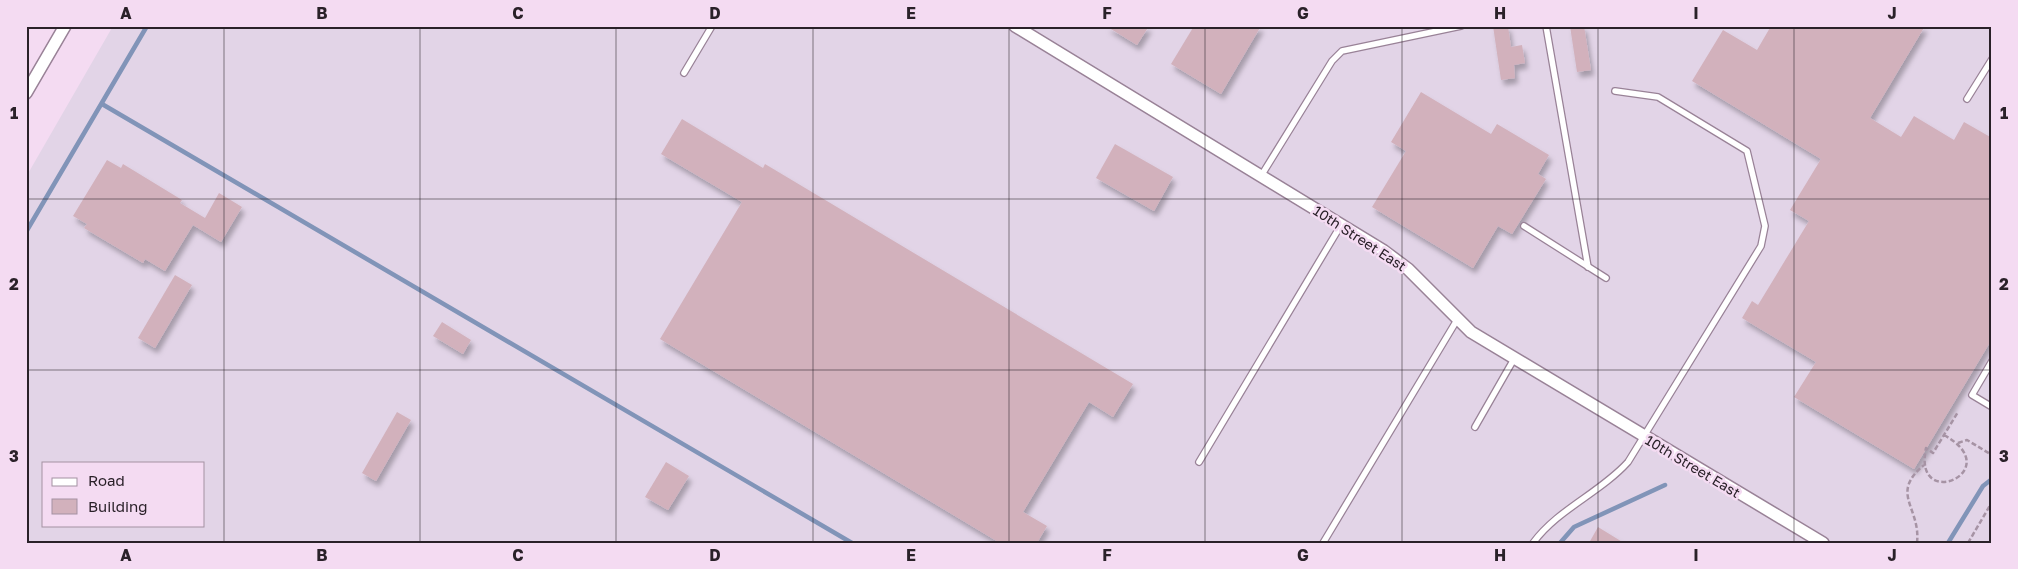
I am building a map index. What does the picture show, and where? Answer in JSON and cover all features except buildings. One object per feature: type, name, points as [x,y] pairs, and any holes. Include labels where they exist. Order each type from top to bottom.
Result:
[{"type":"street","points":[[26,93],[65,26]]},
{"type":"street","name":"10th Street East","points":[[1014,26],[1341,225],[1408,268],[1457,320],[1471,332],[1823,543]]},
{"type":"lane","points":[[684,73],[712,26]]},
{"type":"lane","points":[[1261,176],[1332,60],[1342,51],[1461,26]]},
{"type":"lane","points":[[1546,26],[1588,267]]},
{"type":"lane","points":[[1967,99],[1992,59]]},
{"type":"lane","points":[[1533,543],[1549,525],[1616,475],[1628,462],[1761,246],[1765,226],[1747,151],[1658,97],[1615,91]]},
{"type":"lane","points":[[1199,462],[1341,225]]},
{"type":"lane","points":[[1524,226],[1606,278]]},
{"type":"lane","points":[[1323,543],[1457,320]]},
{"type":"lane","points":[[1475,426],[1514,359]]},
{"type":"lane","points":[[1992,361],[1972,395],[1992,408]]},
{"type":"path","points":[[1944,435],[1958,442],[1966,456],[1967,463],[1965,469],[1955,481],[1948,483],[1936,480],[1927,473],[1924,465],[1926,448],[1933,453],[1958,412]]},
{"type":"path","points":[[1958,442],[1967,440],[1992,455]]},
{"type":"path","points":[[1917,543],[1916,523],[1907,490],[1910,478],[1924,465]]},
{"type":"path","points":[[1968,543],[1992,502]]},
{"type":"shaded area","points":[[113,26],[1992,26],[1992,543],[26,543],[26,177]]},
{"type":"waterway","points":[[26,232],[147,26]]},
{"type":"waterway","points":[[102,104],[852,543]]},
{"type":"waterway","points":[[1948,543],[1983,486],[1992,479]]},
{"type":"waterway","points":[[1560,543],[1574,527],[1665,485]]}]
